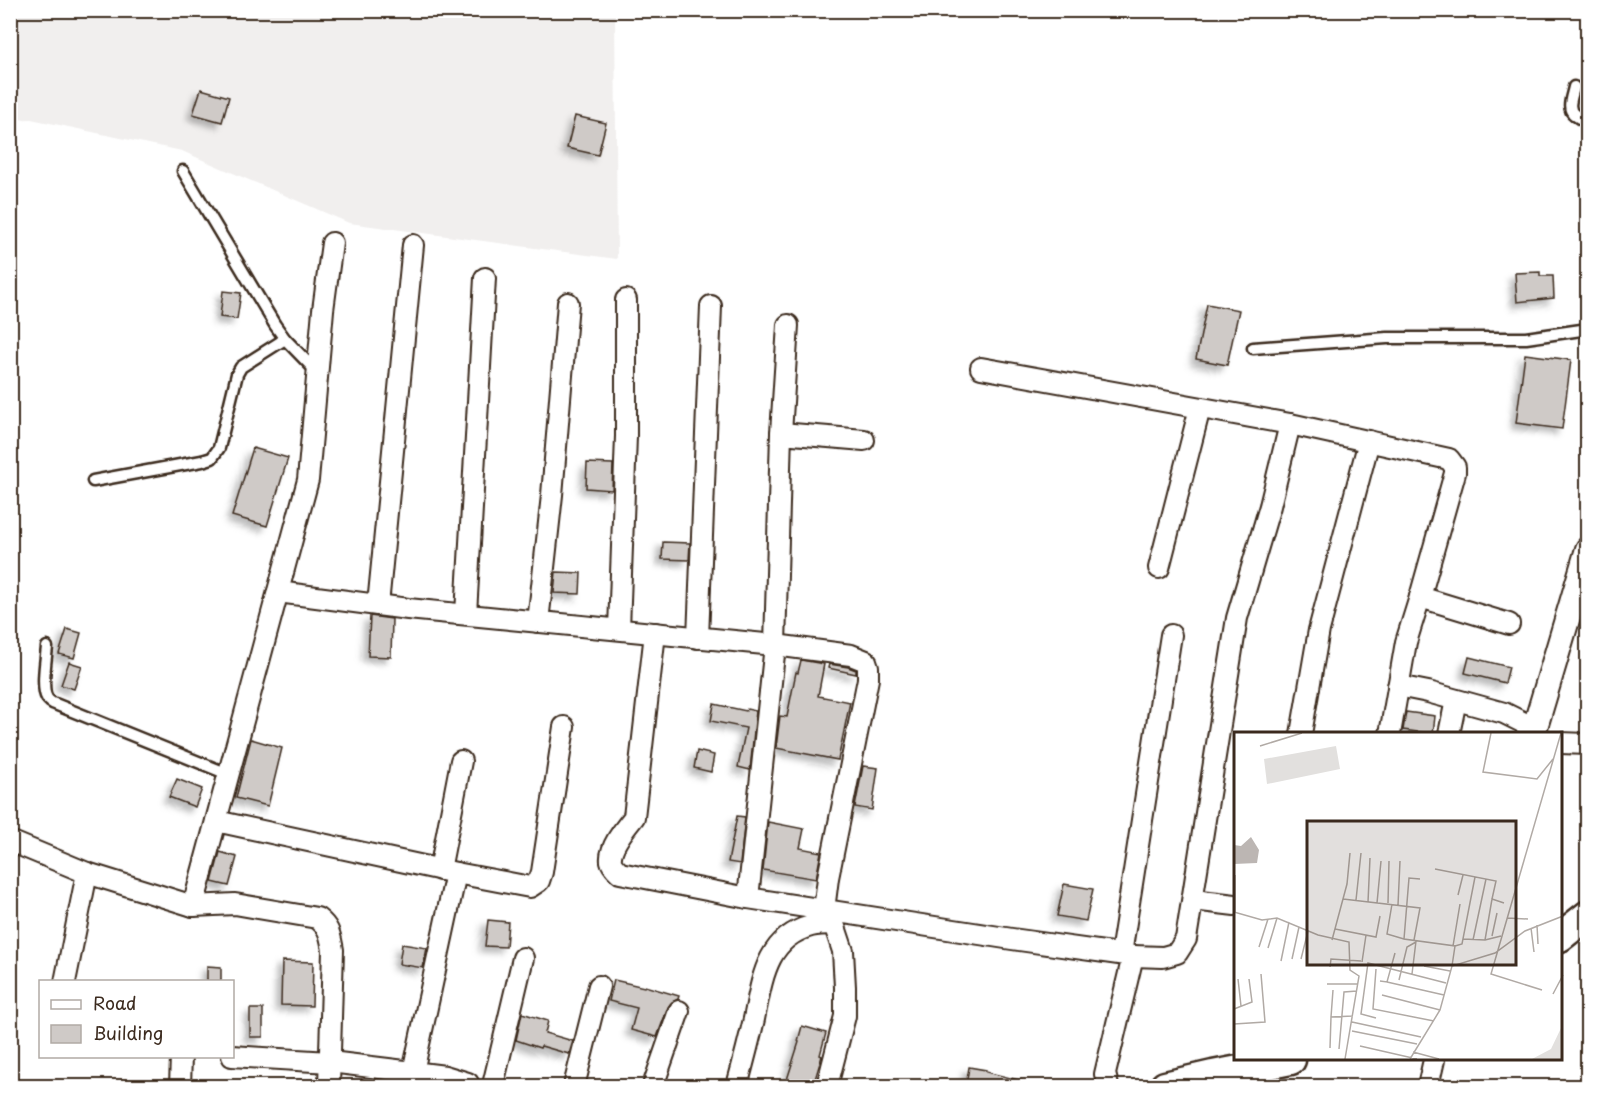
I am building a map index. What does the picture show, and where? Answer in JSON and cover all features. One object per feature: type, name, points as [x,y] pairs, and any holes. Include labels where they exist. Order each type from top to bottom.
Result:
[{"type":"main road","points":[[1562,935],[1587,915]]},
{"type":"main road","points":[[1165,1086],[1216,1081],[1284,1061]]},
{"type":"street","points":[[193,906],[308,480],[323,310],[332,243]]},
{"type":"street","points":[[378,605],[413,245]]},
{"type":"street","points":[[466,614],[485,278]]},
{"type":"street","points":[[618,629],[626,436],[626,300]]},
{"type":"street","points":[[538,622],[552,495],[568,303]]},
{"type":"street","points":[[698,638],[711,306]]},
{"type":"street","points":[[748,898],[775,645],[781,433],[788,325]]},
{"type":"street","points":[[981,368],[1290,424],[1443,457],[1453,462],[1455,472],[1406,642],[1390,732]]},
{"type":"street","points":[[1159,568],[1200,408]]},
{"type":"street","points":[[655,633],[634,817],[622,831],[613,849],[611,860],[620,873],[831,915],[1127,955],[1163,957],[1177,953],[1186,939],[1193,900],[1237,618],[1270,506],[1290,424]]},
{"type":"street","points":[[781,433],[864,440]]},
{"type":"street","points":[[1301,732],[1319,630],[1369,441]]},
{"type":"street","points":[[1398,686],[1504,713],[1533,731],[1587,549]]},
{"type":"street","points":[[278,592],[378,605],[775,645],[851,655],[866,661],[868,679],[828,878],[831,915],[843,951],[845,1016],[827,1086]]},
{"type":"street","points":[[1420,597],[1509,624]]},
{"type":"street","points":[[1108,1086],[1105,1074],[1127,955],[1171,636]]},
{"type":"street","points":[[1449,732],[1456,700]]},
{"type":"street","points":[[216,821],[448,872],[530,887],[539,881],[542,872],[564,727]]},
{"type":"street","points":[[1562,743],[1587,744]]},
{"type":"street","points":[[413,1072],[448,872],[460,761]]},
{"type":"street","points":[[11,846],[87,873],[193,906],[235,904],[317,918],[326,925],[333,950],[329,1086]]},
{"type":"street","points":[[65,980],[87,873]]},
{"type":"street","points":[[1193,900],[1234,905]]},
{"type":"street","points":[[737,1086],[769,959],[780,943],[793,933],[812,926],[831,915]]},
{"type":"street","points":[[234,1056],[330,1062],[445,1076],[468,1085],[496,1086],[523,957]]},
{"type":"street","points":[[574,1086],[599,986]]},
{"type":"street","points":[[653,1086],[679,1011]]},
{"type":"street","points":[[180,1086],[181,1058]]},
{"type":"street","points":[[1428,1086],[1434,1061]]},
{"type":"lane","points":[[1574,87],[1570,110],[1587,125]]},
{"type":"lane","points":[[183,171],[275,325],[285,339],[318,372]]},
{"type":"lane","points":[[1253,348],[1387,338],[1526,338],[1587,329]]},
{"type":"lane","points":[[93,481],[212,458],[219,448],[237,374],[241,367],[285,339]]},
{"type":"lane","points":[[47,647],[44,689],[46,698],[50,701],[228,774]]},
{"type":"shaded area","points":[[11,11],[615,11],[617,259],[349,223],[182,151],[31,119],[11,120]]},
{"type":"building","points":[[201,89],[229,97],[222,122],[193,114]]},
{"type":"building","points":[[575,116],[606,123],[598,155],[567,148]]},
{"type":"building","points":[[1540,272],[1540,276],[1553,276],[1554,298],[1517,302],[1515,273]]},
{"type":"building","points":[[223,291],[241,293],[237,319],[220,317]]},
{"type":"building","points":[[1207,304],[1239,310],[1227,365],[1196,359]]},
{"type":"building","points":[[1525,354],[1571,360],[1562,429],[1516,423]]},
{"type":"building","points":[[253,448],[288,458],[267,526],[232,516]]},
{"type":"building","points":[[587,463],[613,464],[612,490],[586,488]]},
{"type":"building","points":[[663,542],[690,543],[689,560],[662,559]]},
{"type":"building","points":[[556,572],[581,573],[580,594],[554,593]]},
{"type":"building","points":[[370,616],[392,619],[391,657],[368,656]]},
{"type":"building","points":[[67,629],[81,633],[74,658],[59,654]]},
{"type":"building","points":[[1469,657],[1509,667],[1505,683],[1465,673]]},
{"type":"building","points":[[801,660],[824,664],[818,696],[850,702],[838,760],[776,748],[780,716],[787,717],[796,672],[798,673]]},
{"type":"building","points":[[69,662],[82,666],[74,689],[61,685]]},
{"type":"building","points":[[829,664],[848,667],[856,670],[856,674],[828,668]]},
{"type":"building","points":[[714,704],[756,711],[750,770],[738,767],[746,728],[711,721]]},
{"type":"building","points":[[1406,712],[1435,716],[1433,732],[1403,730]]},
{"type":"building","points":[[251,739],[282,748],[268,806],[236,798]]},
{"type":"building","points":[[697,751],[714,755],[711,772],[694,768]]},
{"type":"building","points":[[863,766],[878,768],[872,810],[855,807]]},
{"type":"building","points":[[177,779],[202,789],[195,807],[169,797]]},
{"type":"building","points":[[737,816],[745,817],[740,864],[728,862]]},
{"type":"building","points":[[768,822],[804,829],[800,848],[821,852],[816,879],[763,870]]},
{"type":"building","points":[[220,852],[237,857],[229,886],[212,882]]},
{"type":"building","points":[[1064,884],[1093,889],[1086,921],[1057,916]]},
{"type":"building","points":[[488,920],[508,922],[506,947],[485,946]]},
{"type":"building","points":[[402,944],[427,948],[423,968],[399,964]]},
{"type":"building","points":[[282,961],[313,962],[312,1006],[281,1005]]},
{"type":"building","points":[[207,966],[221,967],[221,980],[207,980]]},
{"type":"building","points":[[614,980],[679,996],[668,1007],[657,1037],[631,1030],[637,1008],[609,1001]]},
{"type":"building","points":[[250,1009],[263,1009],[263,1037],[250,1037]]},
{"type":"building","points":[[522,1013],[548,1021],[545,1033],[573,1041],[569,1054],[516,1040]]},
{"type":"building","points":[[802,1026],[826,1033],[820,1055],[822,1056],[813,1086],[785,1086],[799,1042]]},
{"type":"building","points":[[969,1067],[1023,1081],[1022,1086],[966,1086]]}]
